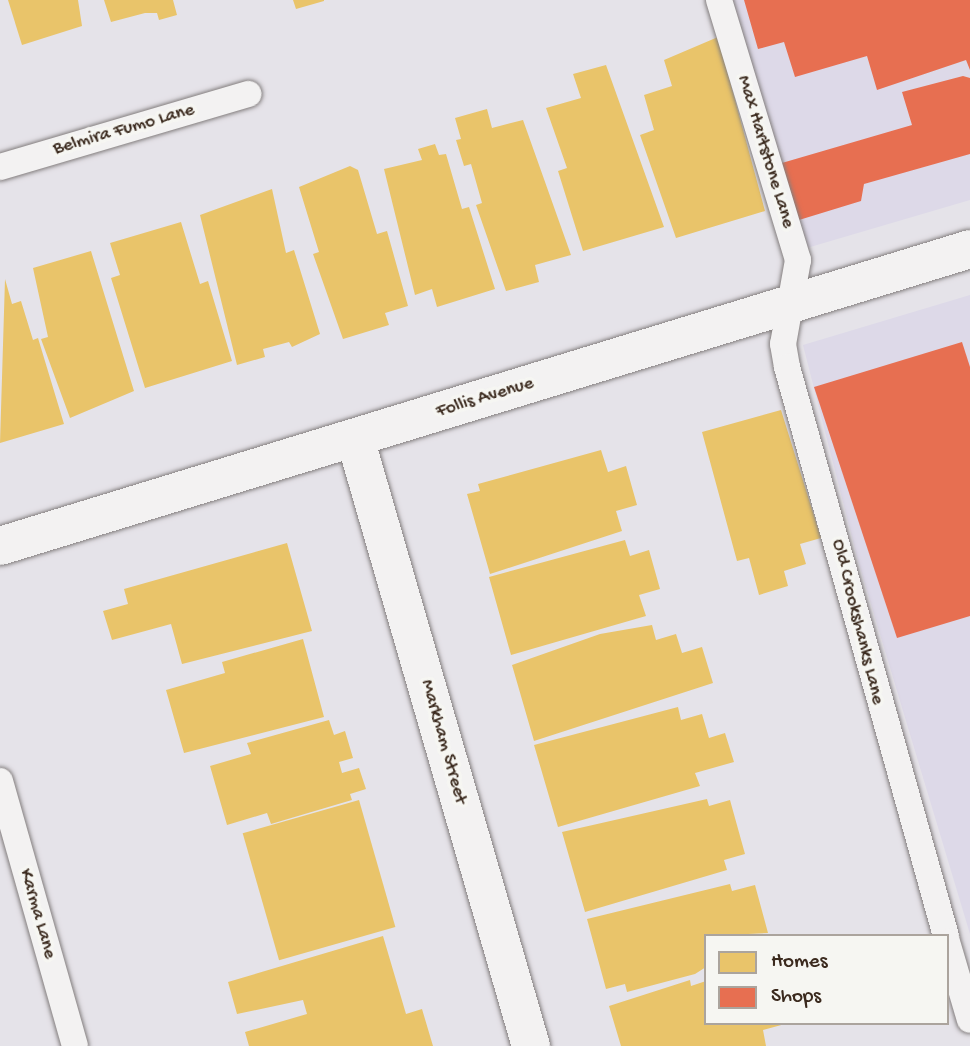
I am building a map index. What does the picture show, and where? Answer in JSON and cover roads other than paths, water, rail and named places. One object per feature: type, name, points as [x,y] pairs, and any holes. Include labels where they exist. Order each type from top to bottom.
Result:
[{"type":"street","name":"Follis Avenue","points":[[0,545],[970,249]]},
{"type":"street","name":"Markham Street","points":[[355,438],[531,1046]]},
{"type":"lane","name":"Max Hartstone Lane","points":[[719,0],[798,260],[790,306]]},
{"type":"lane","name":"Belmira Fumo Lane","points":[[0,167],[248,94]]},
{"type":"lane","name":"Old Crookshanks Lane","points":[[790,306],[783,344],[787,367],[945,934]]},
{"type":"lane","name":"Karma Lane","points":[[0,781],[75,1046]]},
{"type":"lane","points":[[949,949],[970,1020]]}]
